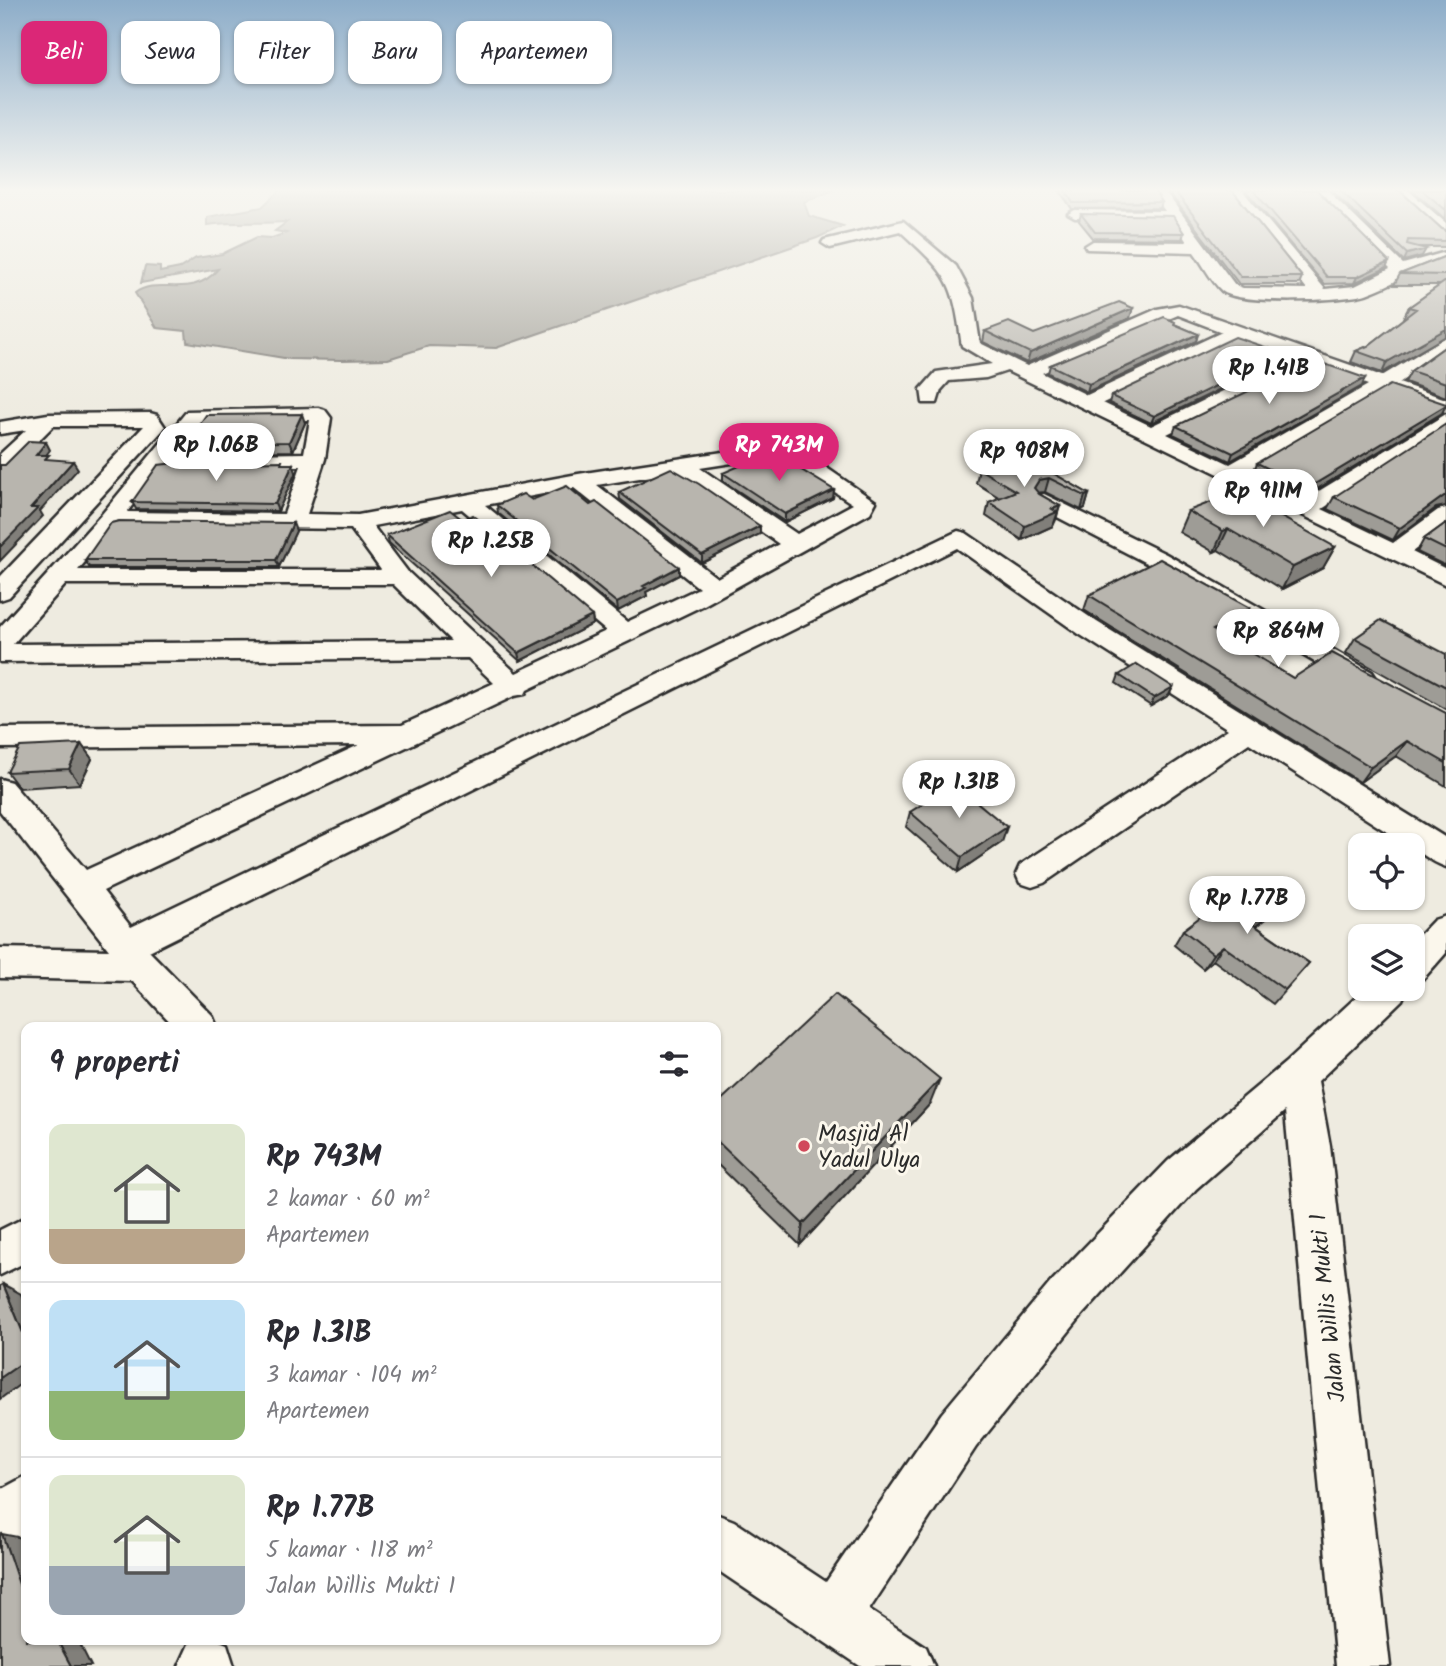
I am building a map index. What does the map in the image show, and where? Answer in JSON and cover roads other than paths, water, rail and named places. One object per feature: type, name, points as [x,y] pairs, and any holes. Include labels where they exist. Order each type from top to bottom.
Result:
[{"type":"street","points":[[949,268],[964,298],[971,346],[1006,369],[1086,403],[1446,578]]},
{"type":"street","points":[[1214,268],[1229,289],[1253,295],[1320,294],[1360,290],[1408,268]]},
{"type":"street","points":[[1299,268],[1320,294]]},
{"type":"street","points":[[930,399],[931,389],[943,376],[1006,369],[1163,313],[1180,310],[1446,406]]},
{"type":"street","points":[[1086,403],[1240,330]]},
{"type":"street","points":[[1230,472],[1445,343]]},
{"type":"street","points":[[1150,434],[1311,356]]},
{"type":"street","points":[[0,643],[110,519],[189,419],[203,413],[318,414],[321,418],[314,459],[293,522]]},
{"type":"street","points":[[0,429],[48,420],[150,419],[155,427],[0,592]]},
{"type":"street","points":[[0,466],[48,420]]},
{"type":"street","points":[[1306,509],[1446,420]]},
{"type":"street","points":[[81,887],[626,634],[797,545],[862,508],[864,502],[862,497],[788,451],[765,451],[578,481],[358,522],[110,519]]},
{"type":"street","points":[[156,462],[314,459]]},
{"type":"street","points":[[680,466],[797,545]]},
{"type":"street","points":[[578,481],[716,589]]},
{"type":"street","points":[[1044,501],[1157,559],[1388,692]]},
{"type":"street","points":[[467,502],[626,634]]},
{"type":"street","points":[[1395,553],[1446,515]]},
{"type":"street","points":[[358,522],[399,577],[472,649],[516,687]]},
{"type":"street","points":[[0,963],[133,956],[958,538],[1088,628],[1446,853]]},
{"type":"street","points":[[0,561],[26,564]]},
{"type":"street","points":[[60,577],[399,577]]},
{"type":"street","points":[[0,653],[472,649]]},
{"type":"street","points":[[1032,874],[1249,729]]},
{"type":"street","points":[[0,738],[408,734]]},
{"type":"street","points":[[0,790],[81,887],[133,956],[194,1022]]},
{"type":"street","points":[[1425,953],[1446,930]]},
{"type":"street","points":[[834,1616],[959,1430],[1067,1298],[1182,1175],[1298,1075],[1376,1001]]},
{"type":"street","name":"Jalan Willis Mukti 1","points":[[1298,1075],[1311,1146],[1363,1666]]},
{"type":"street","points":[[0,1254],[21,1241]]},
{"type":"street","points":[[0,1522],[21,1505]]},
{"type":"street","points":[[721,1542],[907,1666]]},
{"type":"place","name":"Masjid Al Yadul Ulya","points":[[804,1146]]}]
